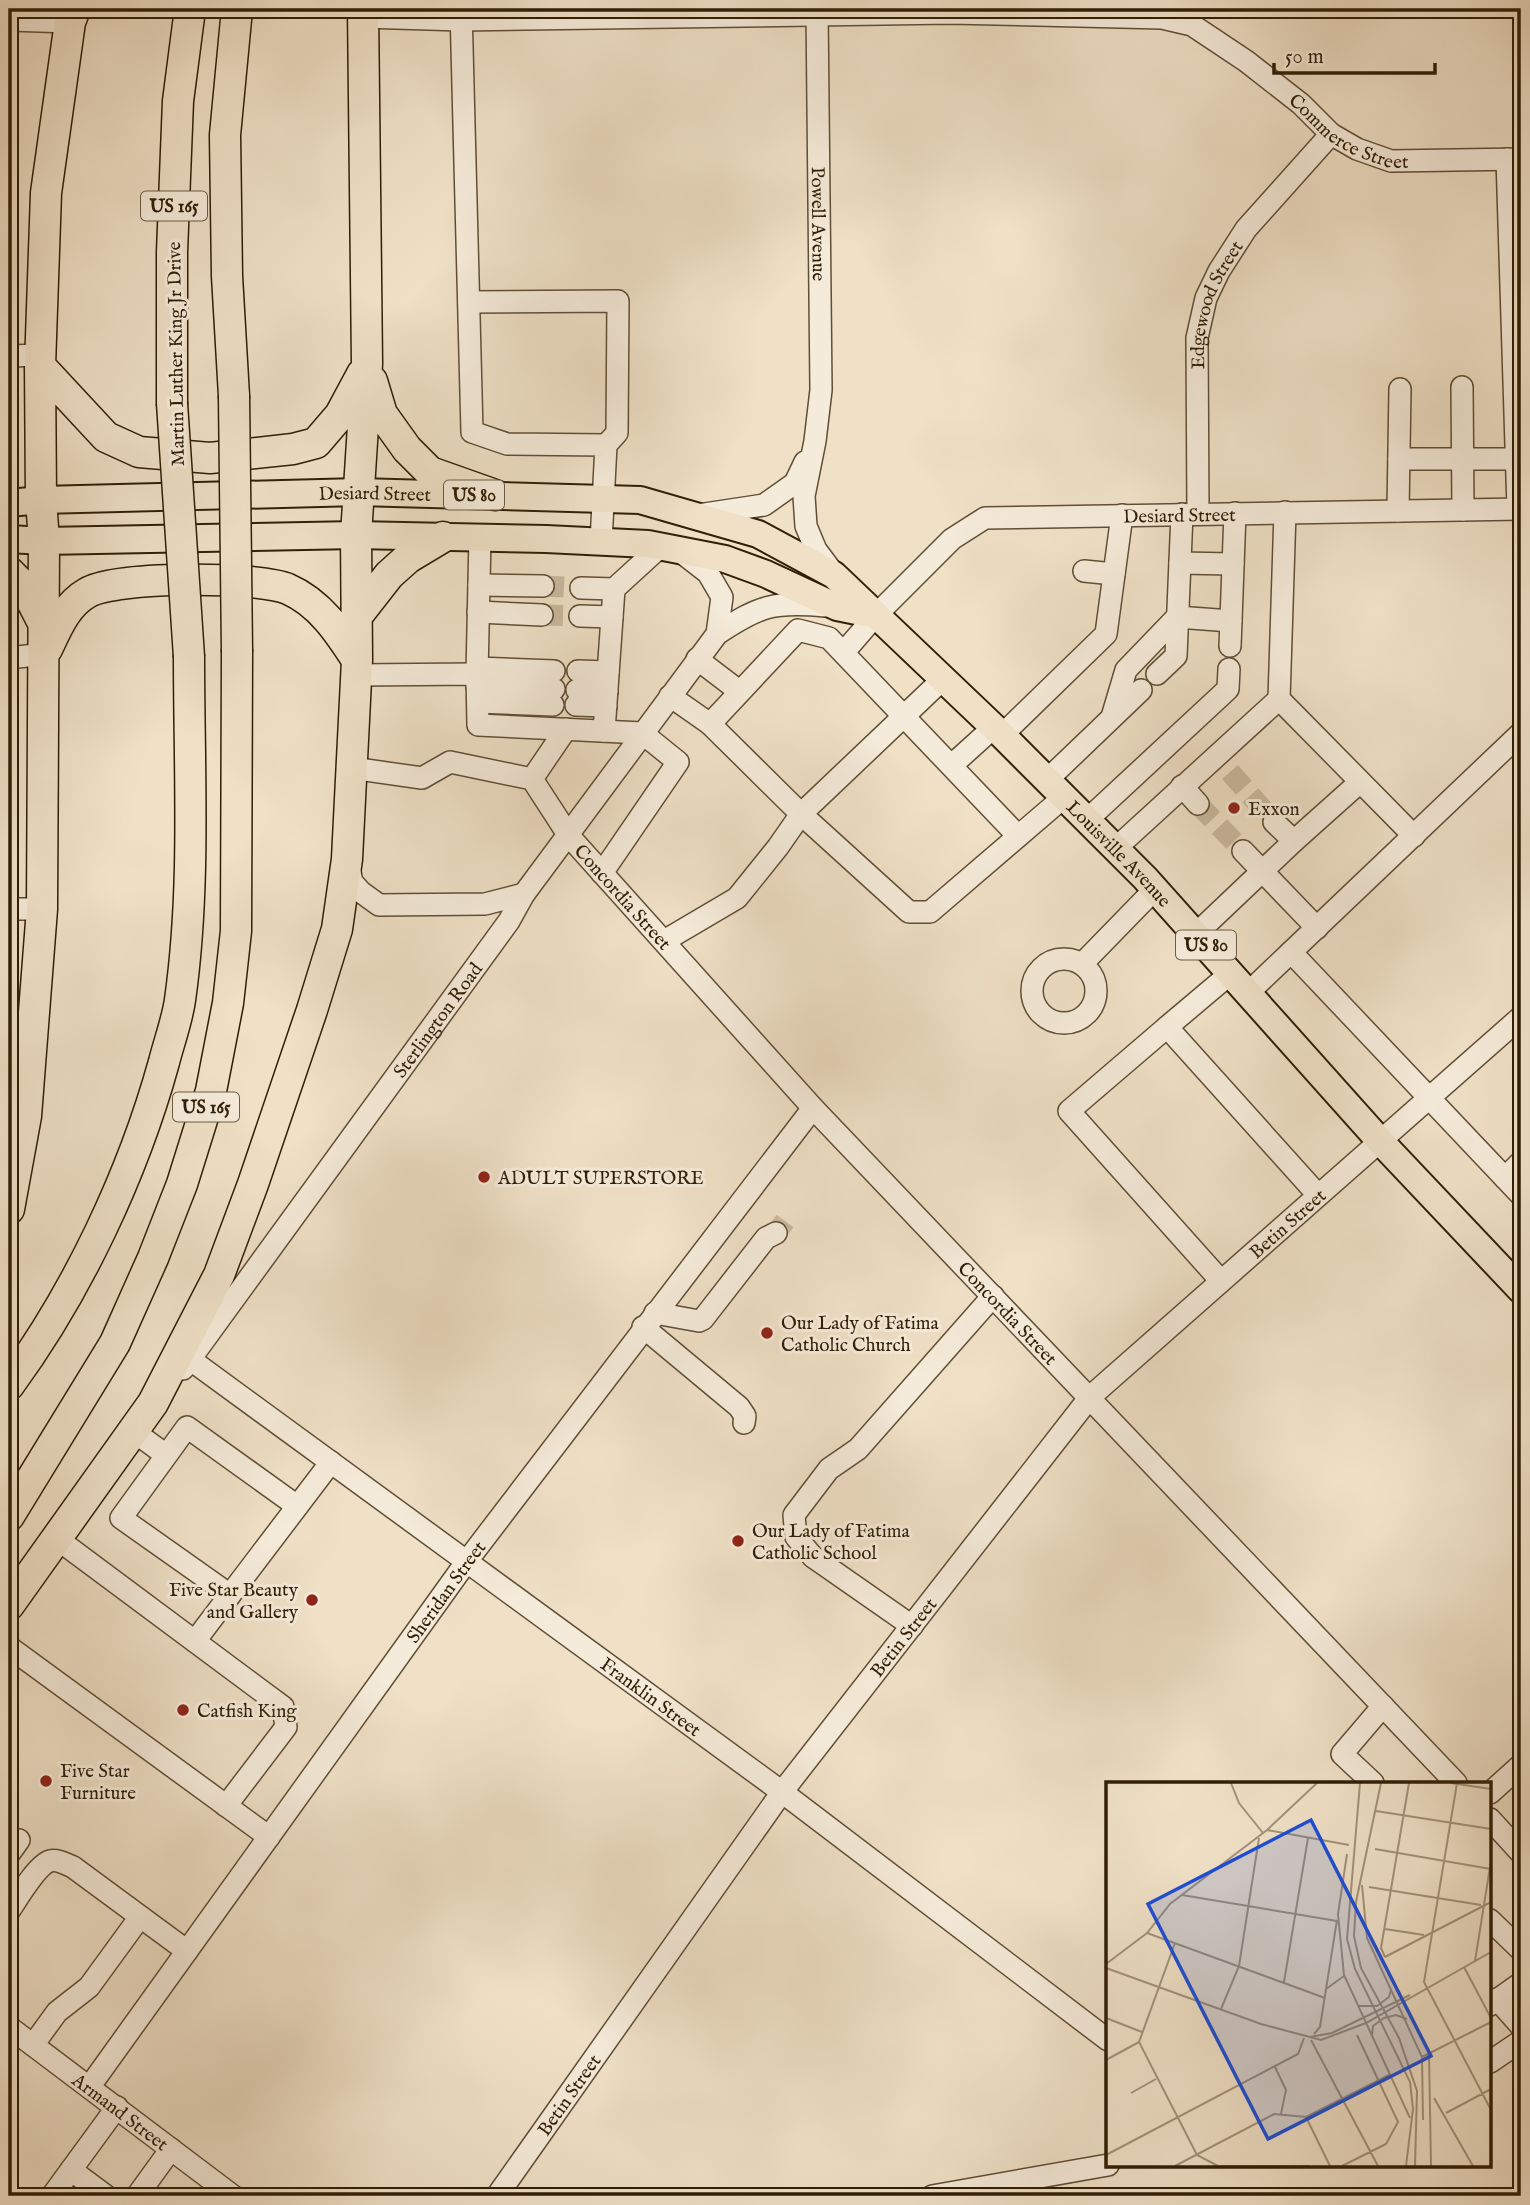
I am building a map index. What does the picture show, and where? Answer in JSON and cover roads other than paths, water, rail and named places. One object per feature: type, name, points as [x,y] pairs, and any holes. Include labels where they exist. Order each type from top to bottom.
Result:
[{"type":"highway","name":"Martin Luther King Jr Drive","points":[[9,1385],[71,1288],[120,1186],[155,1094],[180,1003],[189,918],[189,657],[172,403],[172,252],[178,101],[190,9]]},
{"type":"highway","name":"US 165","points":[[9,1517],[115,1343],[153,1258],[182,1184],[211,1091],[228,1003],[236,931],[237,652],[234,396],[227,276],[225,135],[237,9]]},
{"type":"highway","points":[[9,1605],[153,1403],[219,1275],[254,1184],[313,1010],[337,929],[347,859],[352,768],[358,616],[356,536],[368,364],[363,13]]},
{"type":"highway","points":[[9,1209],[26,1116],[42,909],[44,541],[41,500],[41,361],[46,193],[73,16]]},
{"type":"highway","points":[[41,361],[106,438],[139,452],[210,458],[293,449],[316,443],[340,415],[368,364]]},
{"type":"highway","points":[[368,364],[382,414],[407,449],[430,472],[495,495]]},
{"type":"highway","points":[[358,616],[389,575],[408,558],[443,537]]},
{"type":"highway","points":[[9,572],[25,588],[44,640]]},
{"type":"highway","points":[[44,640],[63,616],[88,593],[123,584],[214,580],[265,583],[287,589],[308,601],[335,626],[357,668]]},
{"type":"main road","name":"Desiard Street","points":[[9,503],[359,492],[640,500],[758,534],[834,575],[876,615]]},
{"type":"main road","name":"US 80","points":[[9,539],[44,541],[356,536],[480,537],[667,547],[725,559],[777,578],[837,607],[876,615]]},
{"type":"main road","name":"Louisville Avenue","points":[[876,615],[1116,848],[1380,1141],[1521,1290]]},
{"type":"street","name":"Powell Avenue","points":[[818,12],[821,390],[815,441],[804,496],[806,526],[816,550],[834,575]]},
{"type":"street","name":"Commerce Street","points":[[363,13],[1162,13],[1192,25],[1246,61],[1301,104],[1331,134],[1357,149],[1391,161],[1514,159]]},
{"type":"street","points":[[461,14],[472,432],[507,444],[606,445]]},
{"type":"street","points":[[12,16],[73,16]]},
{"type":"street","name":"Edgewood Street","points":[[1157,674],[1175,656],[1180,563],[1190,514],[1197,338],[1206,298],[1219,271],[1246,229],[1331,134]]},
{"type":"street","points":[[1514,159],[1516,459],[1520,509]]},
{"type":"street","points":[[468,302],[618,301],[617,433],[606,445],[601,542]]},
{"type":"street","points":[[9,356],[41,361]]},
{"type":"street","points":[[1462,387],[1463,510]]},
{"type":"street","points":[[1398,511],[1400,389]]},
{"type":"street","name":"Powell Avenue","points":[[693,516],[764,505],[795,483],[815,441]]},
{"type":"street","points":[[1399,459],[1516,459]]},
{"type":"street","name":"Desiard Street","points":[[876,615],[952,539],[985,518],[1520,509]]},
{"type":"street","points":[[1116,848],[1182,786],[1223,765],[1279,699],[1285,512]]},
{"type":"street","points":[[1230,646],[1235,513]]},
{"type":"street","points":[[952,765],[998,731],[1106,634],[1122,515]]},
{"type":"street","points":[[480,537],[478,725],[642,733],[678,762],[602,873]]},
{"type":"street","points":[[581,588],[614,589],[667,547],[693,559],[718,587],[722,607],[717,634]]},
{"type":"street","points":[[1180,563],[1233,564]]},
{"type":"street","points":[[1084,571],[1114,574]]},
{"type":"street","points":[[479,584],[543,586]]},
{"type":"street","points":[[604,732],[614,589]]},
{"type":"street","name":"Sterlington Road","points":[[153,1403],[191,1360],[501,932],[524,894],[717,634],[746,614],[770,605],[837,607]]},
{"type":"street","points":[[478,612],[542,615]]},
{"type":"street","points":[[844,652],[876,615]]},
{"type":"street","points":[[580,616],[612,617]]},
{"type":"street","points":[[1112,718],[1126,670],[1177,617],[1231,621]]},
{"type":"street","points":[[710,724],[798,630],[830,638],[1018,836]]},
{"type":"street","points":[[9,658],[44,640]]},
{"type":"street","points":[[697,659],[739,691]]},
{"type":"street","points":[[357,668],[477,683],[554,688]]},
{"type":"street","points":[[1087,820],[1228,689],[1229,669]]},
{"type":"street","points":[[664,942],[737,898],[801,814],[943,679]]},
{"type":"street","points":[[607,690],[577,689],[607,690]]},
{"type":"street","points":[[670,695],[710,724],[801,814],[909,912],[930,912],[1018,836],[1112,718],[1141,690]]},
{"type":"street","points":[[1279,699],[1413,836]]},
{"type":"street","points":[[352,768],[422,778],[450,762],[532,779],[566,729]]},
{"type":"street","points":[[1221,1281],[1069,1111],[1167,1027],[1291,952],[1521,733]]},
{"type":"street","name":"Concordia Street","points":[[532,779],[569,836],[813,1108],[1455,1782]]},
{"type":"street","points":[[1196,934],[1360,782]]},
{"type":"street","points":[[1182,786],[1198,804]]},
{"type":"street","points":[[1274,822],[1294,841]]},
{"type":"street","points":[[1243,851],[1317,928]]},
{"type":"street","points":[[347,859],[352,882],[379,905]]},
{"type":"street","points":[[1082,964],[1155,889]]},
{"type":"street","points":[[337,929],[361,910],[379,905],[485,904],[524,894]]},
{"type":"street","points":[[9,909],[42,909]]},
{"type":"street","points":[[1291,952],[1521,1195]]},
{"type":"street","name":"Betin Street","points":[[497,2196],[782,1792],[1090,1397],[1521,1017]]},
{"type":"street","points":[[1167,1027],[1318,1195]]},
{"type":"street","name":"Sheridan Street","points":[[90,2086],[467,1561],[813,1108]]},
{"type":"street","points":[[1505,1178],[1521,1162]]},
{"type":"street","points":[[649,1320],[703,1319],[766,1238],[776,1233]]},
{"type":"street","points":[[912,1626],[813,1557],[796,1537],[794,1515],[829,1469],[858,1449],[993,1296]]},
{"type":"street","points":[[649,1320],[739,1407],[745,1416],[744,1423]]},
{"type":"street","name":"Franklin Street","points":[[191,1360],[782,1792],[1106,2038]]},
{"type":"street","points":[[230,1595],[121,1518],[187,1427],[297,1506]]},
{"type":"street","points":[[133,1431],[166,1455]]},
{"type":"street","points":[[195,1642],[331,1461]]},
{"type":"street","points":[[56,1538],[283,1707],[286,1727],[226,1806]]},
{"type":"street","points":[[9,1647],[269,1837]]},
{"type":"street","points":[[1372,1782],[1342,1754],[1383,1706]]},
{"type":"street","points":[[1492,1791],[1521,1765]]},
{"type":"street","points":[[1492,1821],[1521,1853]]},
{"type":"street","points":[[9,1911],[40,1869],[50,1861],[62,1862],[73,1867],[187,1951]]},
{"type":"street","points":[[33,2045],[57,2012],[89,1987],[140,1917]]},
{"type":"street","points":[[1492,1922],[1521,1950]]},
{"type":"street","points":[[1521,1983],[1494,2002],[1521,2026]]},
{"type":"street","name":"Armand Street","points":[[9,2027],[233,2196]]},
{"type":"street","points":[[1492,2061],[1521,2041]]},
{"type":"street","points":[[52,2196],[117,2107]]},
{"type":"street","points":[[137,2196],[171,2149]]},
{"type":"street","points":[[932,2196],[1106,2165]]},
{"type":"street","points":[[71,2170],[106,2196]]},
{"type":"tunnel","points":[[543,586],[581,588]]},
{"type":"tunnel","points":[[542,615],[580,616]]},
{"type":"tunnel","points":[[1230,772],[1274,822]]},
{"type":"tunnel","points":[[1198,804],[1243,851]]},
{"type":"tunnel","points":[[776,1233],[785,1221]]},
{"type":"place","name":"Exxon","points":[[1234,808]]},
{"type":"place","name":"ADULT SUPERSTORE","points":[[484,1177]]},
{"type":"place","name":"Our Lady of Fatima Catholic Church","points":[[767,1333]]},
{"type":"place","name":"Our Lady of Fatima Catholic School","points":[[738,1541]]},
{"type":"place","name":"Five Star Beauty and Gallery","points":[[312,1600]]},
{"type":"place","name":"Catfish King","points":[[183,1710]]},
{"type":"place","name":"Five Star Furniture","points":[[46,1781]]}]
